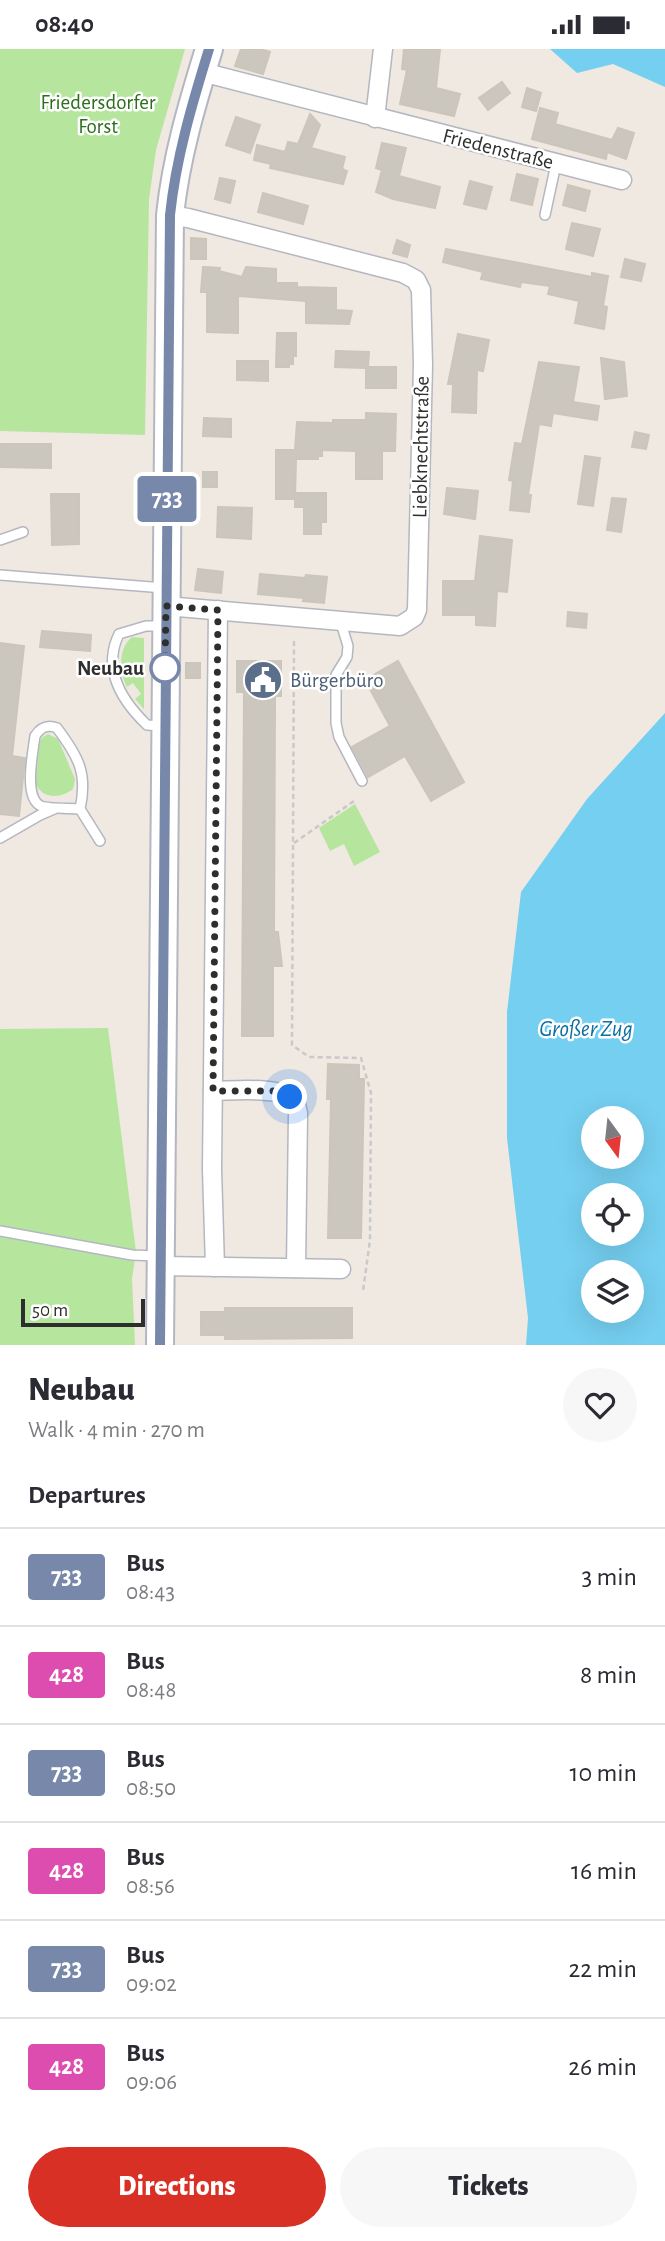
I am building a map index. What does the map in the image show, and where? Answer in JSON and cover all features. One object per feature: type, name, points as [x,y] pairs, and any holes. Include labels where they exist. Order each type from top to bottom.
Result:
[{"type":"main road","points":[[160,1345],[170,215],[176,165],[205,60]]},
{"type":"street","points":[[374,118],[383,49]]},
{"type":"street","name":"Friedenstraße","points":[[205,60],[374,118],[622,180]]},
{"type":"street","name":"Liebknechtstraße","points":[[166,607],[400,626],[414,618],[417,610],[423,365],[421,290],[416,280],[403,273],[170,215]]},
{"type":"street","points":[[215,1267],[212,1169],[218,610]]},
{"type":"street","points":[[213,1091],[275,1091],[295,1102],[298,1113],[296,1268]]},
{"type":"street","points":[[161,1261],[215,1267],[341,1269]]},
{"type":"lane","points":[[545,215],[556,164]]},
{"type":"lane","points":[[0,540],[23,532]]},
{"type":"lane","points":[[0,575],[166,607]]},
{"type":"lane","points":[[164,727],[147,725],[124,701],[114,671],[113,646],[119,634],[132,629],[166,607]]},
{"type":"lane","points":[[341,623],[348,646],[347,657],[336,675],[336,723],[339,737],[362,781]]},
{"type":"lane","points":[[80,809],[40,806],[33,799],[30,789],[35,736],[39,729],[51,725],[57,728],[81,768],[85,784],[80,809],[100,841]]},
{"type":"lane","points":[[0,838],[58,807]]},
{"type":"lane","points":[[0,1231],[161,1261]]},
{"type":"path","points":[[294,641],[292,1045],[309,1057],[360,1058],[371,1093],[370,1240],[363,1291]]},
{"type":"path","points":[[293,844],[354,801]]},
{"type":"green space","name":"Friedersdorfer Forst","points":[[0,49],[185,49],[156,150],[149,199],[145,435],[0,431]]},
{"type":"green space","points":[[132,637],[144,638],[144,709],[135,699],[141,694],[133,683],[127,687],[122,674],[122,654]]},
{"type":"green space","points":[[48,734],[58,739],[75,779],[73,789],[58,796],[43,793],[36,784],[39,742]]},
{"type":"green space","points":[[355,804],[380,852],[354,866],[344,844],[330,851],[319,828]]},
{"type":"green space","points":[[108,1028],[136,1252],[132,1279],[135,1345],[0,1345],[0,1029]]},
{"type":"water","points":[[550,49],[665,49],[665,87],[613,64],[577,73]]},
{"type":"water","name":"Großer Zug","points":[[665,713],[665,1345],[526,1345],[528,1318],[507,1138],[507,1012],[521,892],[587,799]]},
{"type":"building","points":[[241,49],[270,52],[263,74],[235,66]]},
{"type":"building","points":[[404,49],[440,49],[436,88],[460,94],[454,116],[400,104],[407,70],[402,69]]},
{"type":"building","points":[[502,82],[510,93],[488,110],[479,98]]},
{"type":"building","points":[[527,88],[541,93],[536,111],[522,107]]},
{"type":"building","points":[[540,108],[558,113],[555,124],[612,140],[618,128],[634,133],[626,159],[607,152],[606,159],[532,139]]},
{"type":"building","points":[[310,114],[320,125],[311,148],[345,157],[342,169],[347,171],[343,184],[270,168],[271,164],[254,160],[257,145],[285,152],[288,142],[298,144]]},
{"type":"building","points":[[236,117],[260,125],[250,153],[226,145]]},
{"type":"building","points":[[382,143],[406,148],[399,176],[440,187],[435,208],[393,199],[376,192],[382,170],[376,168]]},
{"type":"building","points":[[517,174],[538,179],[532,205],[511,200]]},
{"type":"building","points":[[220,178],[235,181],[230,203],[215,199]]},
{"type":"building","points":[[470,181],[492,187],[486,209],[464,204]]},
{"type":"building","points":[[568,185],[590,191],[585,211],[563,205]]},
{"type":"building","points":[[263,193],[308,206],[303,224],[258,212]]},
{"type":"building","points":[[572,223],[600,229],[593,256],[566,249]]},
{"type":"building","points":[[191,238],[206,239],[206,259],[191,259]]},
{"type":"building","points":[[397,240],[410,245],[407,257],[393,253]]},
{"type":"building","points":[[446,249],[592,277],[592,273],[608,276],[603,306],[607,307],[604,329],[575,323],[579,301],[548,294],[550,286],[521,282],[520,287],[481,279],[483,272],[443,262]]},
{"type":"building","points":[[625,259],[645,264],[641,281],[621,277]]},
{"type":"building","points":[[203,267],[220,268],[219,271],[242,277],[246,267],[276,269],[276,283],[297,283],[297,287],[336,288],[336,310],[352,311],[349,324],[306,323],[306,301],[238,296],[238,333],[207,332],[207,292],[201,292]]},
{"type":"building","points":[[277,333],[296,333],[296,356],[293,356],[293,364],[289,364],[289,367],[276,367]]},
{"type":"building","points":[[458,334],[489,340],[483,371],[477,370],[476,413],[452,412],[453,384],[448,384]]},
{"type":"building","points":[[336,351],[369,352],[368,367],[396,367],[396,388],[366,388],[366,368],[335,367]]},
{"type":"building","points":[[601,358],[624,362],[627,396],[605,399]]},
{"type":"building","points":[[237,361],[268,361],[268,381],[237,380]]},
{"type":"building","points":[[539,362],[579,367],[573,402],[599,406],[597,420],[553,413],[551,426],[539,424],[528,495],[531,495],[529,512],[510,510],[513,481],[509,480],[515,443],[522,444]]},
{"type":"building","points":[[366,413],[396,414],[395,451],[382,451],[382,479],[356,479],[356,451],[322,450],[322,456],[318,456],[318,459],[296,459],[295,499],[276,499],[276,450],[295,450],[297,422],[366,420]]},
{"type":"building","points":[[204,418],[231,419],[231,437],[203,436]]},
{"type":"building","points":[[635,432],[649,435],[646,449],[632,447]]},
{"type":"building","points":[[0,444],[51,444],[51,468],[0,467]]},
{"type":"building","points":[[585,456],[600,458],[593,506],[578,504]]},
{"type":"building","points":[[203,472],[217,472],[217,487],[203,487]]},
{"type":"building","points":[[447,488],[478,491],[475,519],[444,514]]},
{"type":"building","points":[[295,493],[326,493],[326,522],[321,522],[321,534],[304,534],[304,507],[295,507]]},
{"type":"building","points":[[51,494],[79,494],[79,544],[52,545]]},
{"type":"building","points":[[612,498],[626,499],[621,532],[607,530]]},
{"type":"building","points":[[218,507],[252,508],[251,539],[217,537]]},
{"type":"building","points":[[480,536],[512,540],[507,592],[497,591],[495,626],[476,625],[476,615],[443,615],[443,581],[475,581]]},
{"type":"building","points":[[198,569],[223,572],[221,593],[195,590]]},
{"type":"building","points":[[260,574],[327,577],[324,603],[303,601],[304,598],[258,594]]},
{"type":"building","points":[[568,612],[587,614],[586,628],[567,626]]},
{"type":"building","points":[[42,631],[91,635],[90,651],[40,647]]},
{"type":"building","points":[[0,643],[24,646],[12,756],[25,758],[19,816],[0,814]]},
{"type":"building","points":[[237,661],[281,661],[281,696],[275,696],[274,932],[278,932],[282,966],[273,966],[273,1036],[242,1036],[244,692],[237,692]]},
{"type":"building","points":[[398,661],[464,782],[431,801],[405,756],[368,777],[352,747],[390,726],[365,680]]},
{"type":"building","points":[[186,663],[200,663],[200,678],[186,678]]},
{"type":"building","points":[[328,1064],[359,1065],[359,1079],[364,1079],[361,1238],[328,1238],[331,1099],[327,1099]]},
{"type":"building","points":[[225,1308],[352,1308],[352,1338],[225,1339],[225,1335],[201,1335],[201,1312],[225,1312]]},
{"type":"bus line","name":"733","points":[[160,1345],[170,215],[174,175],[181,144],[209,49]]},
{"type":"place","name":"Neubau","points":[[165,668]]},
{"type":"place","name":"Bürgerbüro","points":[[263,680]]},
{"type":"route","points":[[165,668],[166,606],[218,610],[213,1091],[275,1091],[290,1097]]}]
